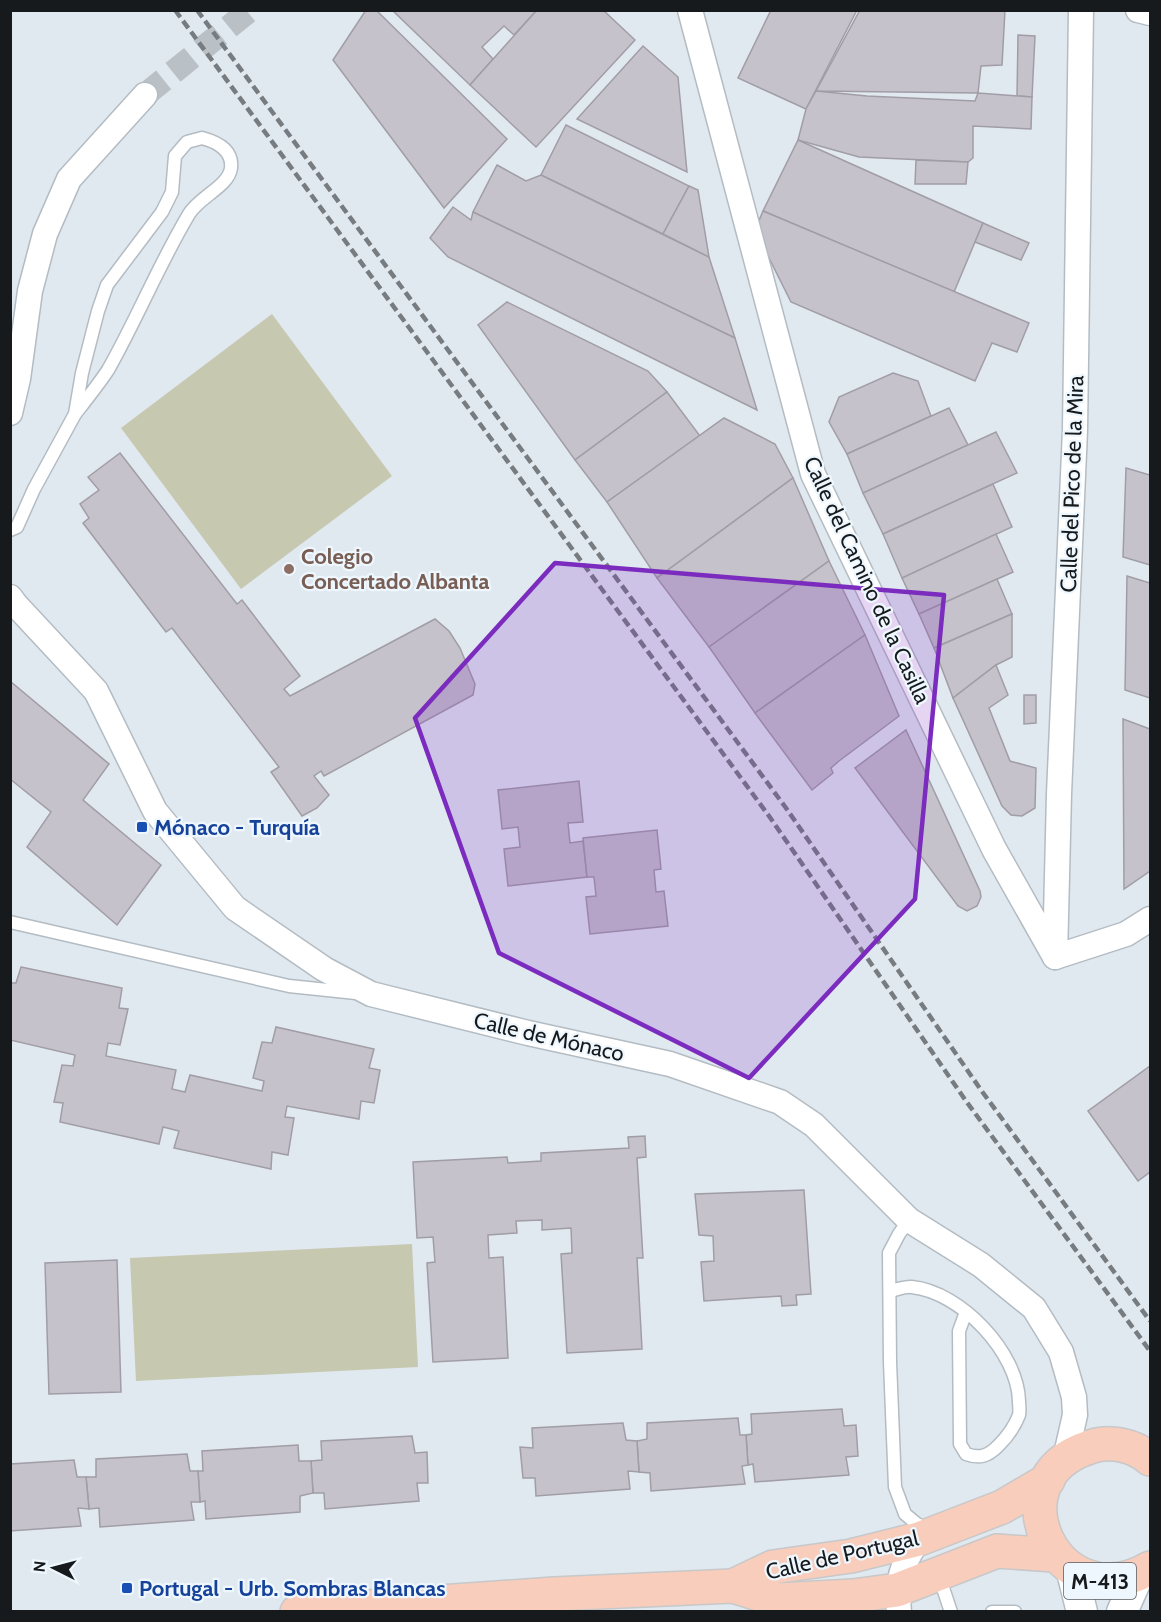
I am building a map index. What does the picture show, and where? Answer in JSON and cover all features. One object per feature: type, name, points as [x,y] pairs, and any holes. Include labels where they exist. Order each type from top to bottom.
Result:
[{"type":"main road","name":"Calle de Portugal","points":[[733,1586],[773,1567],[851,1556],[927,1536],[1002,1508],[1079,1450],[1096,1445],[1113,1444],[1130,1447],[1150,1458]]},
{"type":"main road","name":"M-413","points":[[1056,1469],[1041,1498],[1040,1518],[1044,1538],[1063,1564],[1087,1579],[1105,1582],[1122,1581],[1144,1572]]},
{"type":"main road","name":"Calle de Portugal","points":[[297,1611],[554,1594],[733,1586],[778,1600],[853,1596],[898,1601],[938,1575],[972,1559],[997,1551],[1063,1564]]},
{"type":"street","name":"Calle del Camino de la Casilla","points":[[690,10],[813,474],[994,849],[1055,957]]},
{"type":"street","name":"Calle del Pico de la Mira","points":[[1055,957],[1059,794],[1075,430],[1081,10]]},
{"type":"street","points":[[1138,10],[1150,13]]},
{"type":"street","points":[[10,413],[18,379],[30,291],[50,223],[69,179],[145,95]]},
{"type":"street","name":"Calle de Mónaco","points":[[10,597],[96,691],[155,811],[235,908],[324,969],[371,994],[528,1033],[670,1064],[780,1102],[814,1125],[909,1220],[981,1265],[1034,1308],[1061,1352],[1074,1397],[1075,1415],[1056,1469]]},
{"type":"street","points":[[1055,957],[1126,934],[1150,919]]},
{"type":"street","points":[[898,1601],[904,1564],[927,1536]]},
{"type":"street","points":[[1063,1564],[1082,1611]]},
{"type":"street","points":[[1122,1611],[1144,1572]]},
{"type":"lane","points":[[10,530],[17,527],[34,489],[75,414],[107,371],[194,205],[228,179],[231,166],[227,151],[216,142],[202,138],[188,142],[175,156],[172,192],[162,212],[107,285],[84,362],[75,414]]},
{"type":"lane","points":[[10,922],[289,986],[378,996]]},
{"type":"lane","points":[[909,1220],[890,1253],[890,1362],[895,1487],[905,1514],[927,1536]]},
{"type":"lane","points":[[890,1291],[911,1287],[934,1293],[953,1303],[966,1312],[988,1333],[1007,1360],[1018,1387],[1019,1414],[1005,1439],[989,1455],[976,1457],[966,1454],[960,1444],[959,1331],[966,1312]]},
{"type":"lane","points":[[938,1575],[951,1611]]},
{"type":"lane","points":[[992,1611],[1015,1611]]},
{"type":"highlighted area","points":[[555,563],[944,595],[915,899],[749,1078],[499,953],[415,718]]},
{"type":"green space","points":[[272,314],[392,476],[241,589],[121,428]]},
{"type":"green space","points":[[412,1244],[418,1367],[136,1381],[130,1258]]},
{"type":"building","points":[[366,10],[376,10],[507,139],[444,208],[333,60]]},
{"type":"building","points":[[392,10],[537,10],[514,35],[504,26],[482,47],[493,59],[470,85]]},
{"type":"building","points":[[537,10],[603,10],[635,40],[536,147],[470,85]]},
{"type":"building","points":[[771,10],[857,10],[806,109],[738,78]]},
{"type":"building","points":[[860,10],[1005,10],[1002,65],[981,66],[978,93],[816,91]]},
{"type":"building","points":[[1018,35],[1035,36],[1032,97],[1017,96]]},
{"type":"building","points":[[643,46],[678,77],[687,172],[577,119]]},
{"type":"building","points":[[816,91],[975,101],[978,93],[1032,97],[1031,129],[973,126],[973,158],[968,162],[859,157],[798,140],[806,109]]},
{"type":"building","points":[[566,125],[689,186],[663,234],[541,175]]},
{"type":"building","points":[[798,140],[983,223],[954,292],[763,211]]},
{"type":"building","points":[[916,160],[968,162],[966,184],[915,184]]},
{"type":"building","points":[[497,165],[526,181],[541,175],[709,257],[735,338],[473,212]]},
{"type":"building","points":[[689,186],[698,190],[709,257],[663,234]]},
{"type":"building","points":[[453,207],[471,220],[473,212],[735,338],[757,410],[448,257],[430,238]]},
{"type":"building","points":[[763,211],[1029,323],[1017,352],[992,343],[975,381],[791,302],[755,230]]},
{"type":"building","points":[[983,223],[1029,243],[1021,260],[975,242]]},
{"type":"building","points":[[507,302],[648,371],[667,392],[575,460],[478,325]]},
{"type":"building","points":[[893,373],[918,381],[931,416],[847,454],[829,422],[839,397]]},
{"type":"building","points":[[667,392],[700,436],[607,502],[575,460]]},
{"type":"building","points":[[949,408],[968,445],[863,493],[847,454]]},
{"type":"building","points":[[724,418],[775,444],[793,478],[657,578],[607,502]]},
{"type":"building","points":[[996,432],[1017,473],[883,534],[863,493]]},
{"type":"building","points":[[120,453],[237,604],[242,600],[300,676],[284,689],[290,696],[435,619],[449,631],[460,648],[475,684],[473,695],[324,776],[321,771],[314,776],[329,795],[317,808],[302,816],[271,772],[279,767],[172,628],[166,632],[83,523],[89,518],[80,504],[99,490],[88,477]]},
{"type":"building","points":[[1126,468],[1150,475],[1150,565],[1123,557]]},
{"type":"building","points":[[793,478],[829,561],[709,647],[657,578]]},
{"type":"building","points":[[993,484],[1012,527],[902,578],[883,534]]},
{"type":"building","points":[[996,534],[1013,572],[919,614],[902,578]]},
{"type":"building","points":[[829,561],[865,635],[755,713],[709,647]]},
{"type":"building","points":[[1127,576],[1150,583],[1150,698],[1125,690]]},
{"type":"building","points":[[997,579],[1012,614],[934,648],[919,614]]},
{"type":"building","points":[[1012,614],[1012,657],[996,665],[953,698],[934,648]]},
{"type":"building","points":[[865,635],[899,716],[839,761],[831,768],[833,773],[812,790],[755,713]]},
{"type":"building","points":[[996,665],[1008,695],[989,708],[1010,761],[1036,768],[1035,808],[1022,816],[1011,815],[1002,806],[953,698]]},
{"type":"building","points":[[10,681],[109,764],[83,800],[161,865],[117,925],[27,847],[51,812],[10,779]]},
{"type":"building","points":[[1024,695],[1036,695],[1036,723],[1024,724]]},
{"type":"building","points":[[1123,719],[1150,729],[1150,871],[1124,889]]},
{"type":"building","points":[[906,730],[980,891],[981,897],[977,906],[967,911],[958,906],[855,768]]},
{"type":"building","points":[[579,781],[583,822],[568,823],[570,843],[583,841],[587,877],[508,886],[504,849],[520,847],[518,827],[502,829],[498,790]]},
{"type":"building","points":[[657,830],[661,869],[654,870],[656,892],[664,891],[668,926],[590,934],[586,897],[596,896],[594,877],[587,877],[583,838]]},
{"type":"building","points":[[21,967],[122,988],[119,1008],[128,1009],[120,1045],[108,1043],[106,1056],[176,1070],[172,1089],[185,1092],[190,1075],[262,1091],[264,1081],[253,1078],[262,1042],[272,1043],[276,1027],[374,1049],[369,1068],[380,1070],[374,1103],[361,1101],[359,1119],[287,1106],[285,1117],[294,1118],[288,1155],[272,1152],[271,1169],[174,1148],[179,1131],[163,1127],[159,1144],[60,1122],[63,1103],[54,1102],[62,1065],[73,1066],[75,1055],[10,1040],[10,983],[16,983]]},
{"type":"building","points":[[1150,1066],[1150,1172],[1138,1181],[1088,1111]]},
{"type":"building","points":[[645,1136],[646,1157],[637,1158],[643,1258],[637,1258],[642,1349],[567,1353],[561,1254],[572,1253],[571,1228],[542,1230],[542,1220],[516,1221],[517,1233],[488,1235],[489,1258],[503,1257],[508,1358],[433,1362],[427,1263],[435,1262],[433,1237],[417,1238],[413,1162],[507,1157],[508,1163],[541,1161],[541,1153],[629,1148],[628,1137]]},
{"type":"building","points":[[804,1190],[811,1294],[796,1295],[797,1305],[782,1306],[781,1296],[704,1301],[701,1262],[714,1261],[713,1236],[699,1235],[695,1194]]},
{"type":"building","points":[[117,1260],[121,1392],[49,1394],[45,1263]]},
{"type":"building","points":[[842,1409],[844,1426],[856,1425],[858,1456],[846,1457],[849,1475],[755,1482],[753,1464],[748,1465],[746,1435],[752,1434],[751,1414]]},
{"type":"building","points":[[738,1418],[740,1435],[746,1435],[748,1465],[742,1466],[745,1484],[651,1491],[650,1473],[639,1472],[637,1441],[647,1439],[647,1423]]},
{"type":"building","points":[[623,1423],[626,1440],[637,1441],[639,1472],[628,1471],[630,1489],[536,1496],[535,1478],[523,1478],[520,1447],[533,1448],[532,1428]]},
{"type":"building","points":[[412,1436],[415,1453],[427,1452],[428,1483],[417,1483],[419,1501],[325,1509],[324,1493],[313,1493],[311,1461],[322,1460],[321,1441]]},
{"type":"building","points":[[298,1445],[299,1461],[311,1461],[313,1493],[300,1496],[300,1512],[206,1519],[205,1501],[200,1502],[198,1471],[203,1471],[202,1451]]},
{"type":"building","points":[[187,1454],[190,1471],[198,1471],[200,1502],[191,1502],[194,1520],[100,1527],[99,1508],[89,1509],[86,1477],[96,1477],[96,1459]]},
{"type":"building","points":[[74,1460],[77,1477],[86,1477],[89,1509],[78,1508],[81,1526],[10,1531],[10,1464]]},
{"type":"tunnel","points":[[145,95],[250,10]]},
{"type":"railway","points":[[175,10],[769,816],[966,1101],[1150,1351]]},
{"type":"railway","points":[[197,10],[786,808],[981,1090],[1150,1321]]},
{"type":"place","name":"Colegio Concertado Albanta","points":[[289,569]]},
{"type":"place","name":"Mónaco - Turquía","points":[[142,827]]},
{"type":"place","name":"Portugal - Urb. Sombras Blancas","points":[[127,1588]]}]
